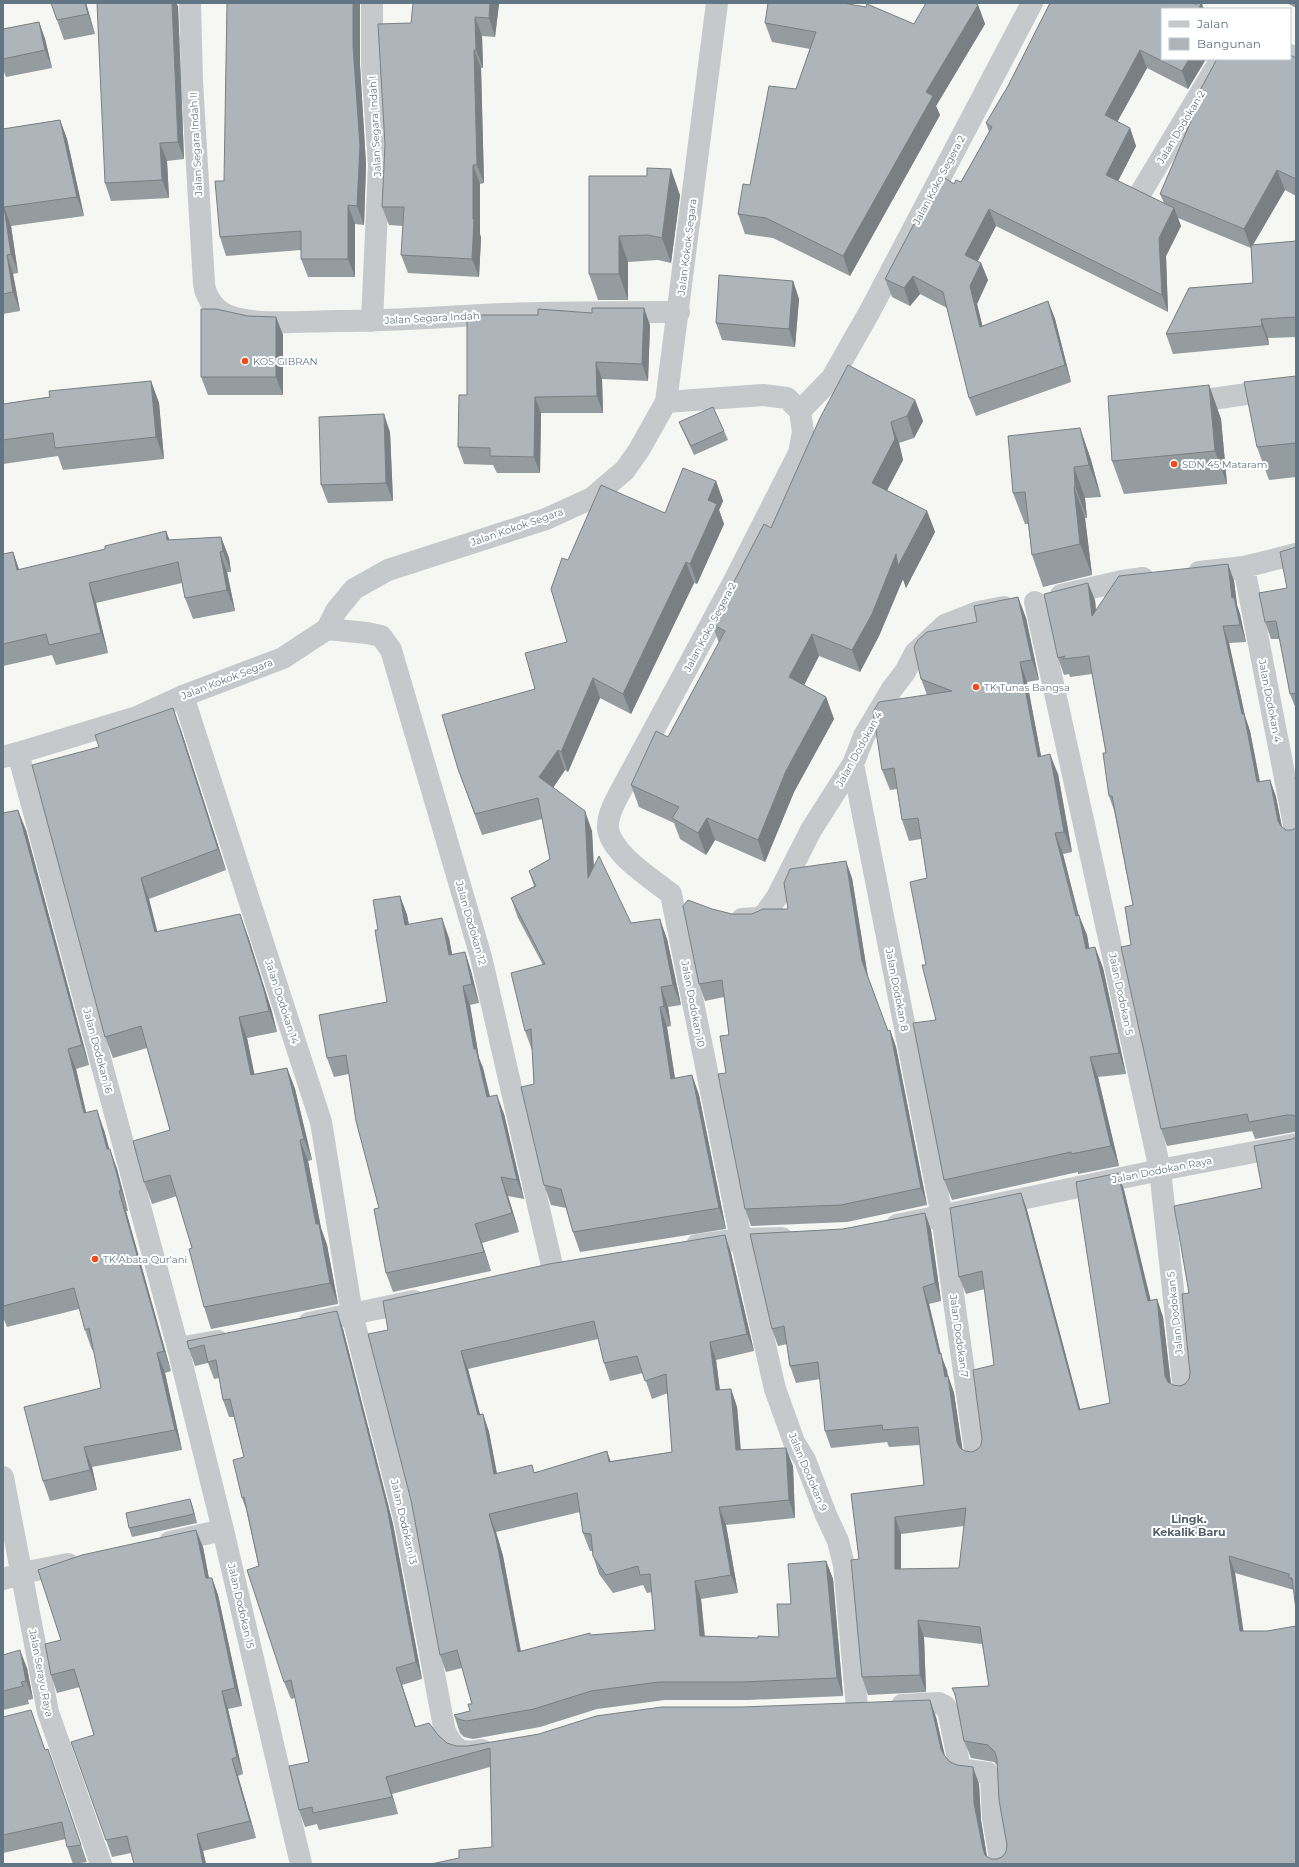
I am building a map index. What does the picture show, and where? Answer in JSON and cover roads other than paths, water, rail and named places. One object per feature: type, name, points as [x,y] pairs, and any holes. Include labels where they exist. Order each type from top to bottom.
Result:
[{"type":"street","name":"Jalan Segara Indah II","points":[[190,3],[192,81],[204,284]]},
{"type":"street","name":"Jalan Segara Indah I","points":[[372,3],[372,64],[379,165],[372,321]]},
{"type":"street","name":"Jalan Kokok Segara","points":[[10,755],[137,716],[183,696],[283,658],[327,629],[336,611],[354,589],[388,570],[546,519],[592,498],[624,470],[639,450],[666,402],[679,312],[717,3]]},
{"type":"street","name":"Jalan Koko Segera 2","points":[[671,894],[626,858],[612,841],[608,828],[610,813],[733,583],[799,453],[802,421],[832,378],[870,311],[1032,3]]},
{"type":"street","name":"Jalan Dodokan 2","points":[[1140,194],[1220,60]]},
{"type":"street","name":"Jalan Segara Indah","points":[[204,284],[206,293],[211,302],[231,317],[260,321],[372,321],[539,313],[679,312]]},
{"type":"street","points":[[1161,406],[1296,387]]},
{"type":"street","points":[[666,402],[763,395],[788,398],[802,421]]},
{"type":"street","name":"Jalan Dodokan 4","points":[[721,914],[749,919],[758,918],[765,914],[783,885],[811,830],[853,764],[864,736],[892,689],[905,672],[915,652],[945,625],[978,612],[1035,602],[1122,581],[1244,567],[1296,554]]},
{"type":"street","name":"Jalan Dodokan 4","points":[[1244,567],[1296,835]]},
{"type":"street","name":"Jalan Dodokan 5","points":[[1035,602],[1160,1170],[1184,1391]]},
{"type":"street","name":"Jalan Dodokan 12","points":[[327,629],[381,636],[391,650],[481,957],[553,1270]]},
{"type":"street","name":"Jalan Dodokan 14","points":[[183,696],[321,1122],[352,1314]]},
{"type":"street","name":"Jalan Dodokan 16","points":[[10,755],[178,1348]]},
{"type":"street","name":"Jalan Dodokan 8","points":[[853,764],[942,1216]]},
{"type":"street","points":[[671,894],[693,903]]},
{"type":"street","name":"Jalan Dodokan 10","points":[[671,894],[741,1239]]},
{"type":"street","name":"Jalan Dodokan Raya","points":[[880,1228],[1160,1170],[1296,1144]]},
{"type":"street","name":"Jalan Dodokan 7","points":[[942,1216],[976,1457]]},
{"type":"street","points":[[681,1248],[741,1239],[806,1237]]},
{"type":"street","name":"Jalan Dodokan 9","points":[[741,1239],[774,1389],[794,1442],[805,1460],[826,1515],[838,1541],[844,1565],[857,1707]]},
{"type":"street","points":[[530,1275],[576,1266]]},
{"type":"street","points":[[292,1326],[437,1296]]},
{"type":"street","name":"Jalan Dodokan 13","points":[[352,1314],[405,1521],[445,1732],[452,1744],[466,1752],[499,1746]]},
{"type":"street","points":[[178,1348],[239,1336]]},
{"type":"street","name":"Jalan Dodokan 15","points":[[178,1348],[223,1530],[301,1864]]},
{"type":"street","name":"Jalan Serayu Raya","points":[[3,1477],[13,1576],[48,1712],[101,1864]]},
{"type":"street","points":[[147,1547],[223,1530]]},
{"type":"street","points":[[13,1576],[86,1561]]},
{"type":"street","points":[[834,1708],[939,1704],[945,1706],[949,1714],[960,1764],[965,1770],[988,1773],[991,1777],[993,1818],[1000,1864]]},
{"type":"street","points":[[25,1718],[48,1712]]},
{"type":"place","name":"KOS GIBRAN","points":[[245,361]]},
{"type":"place","name":"SDN 45 Mataram","points":[[1174,464]]},
{"type":"place","name":"TK Tunas Bangsa","points":[[976,687]]},
{"type":"place","name":"TK Abata Qur'ani","points":[[95,1259]]},
{"type":"district","name":"Lingk. Kekalik Baru","points":[[1189,1525]]}]
